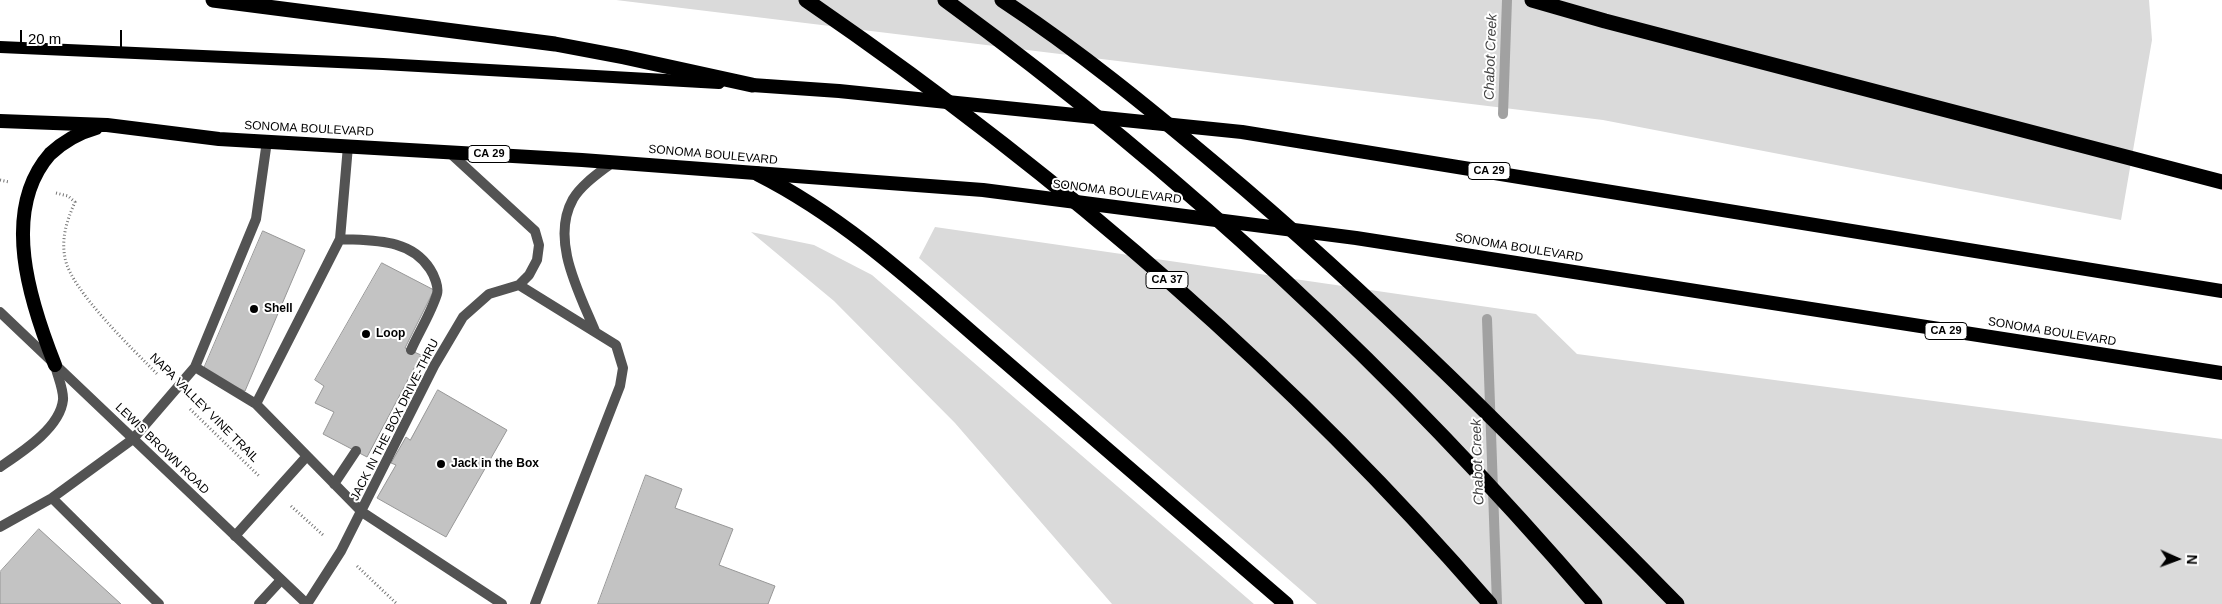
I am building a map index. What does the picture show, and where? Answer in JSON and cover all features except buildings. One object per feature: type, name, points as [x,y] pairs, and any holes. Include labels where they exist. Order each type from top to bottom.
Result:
[{"type":"highway","points":[[213,0],[555,44],[752,84]]},
{"type":"highway","name":"CA 37","points":[[806,0],[946,99],[1030,165],[1188,299],[1266,371],[1342,446],[1416,522],[1490,604]]},
{"type":"highway","points":[[945,0],[1064,90],[1151,161],[1314,306],[1474,468],[1595,604]]},
{"type":"highway","points":[[1002,0],[1096,68],[1184,137],[1348,279],[1444,369],[1677,604]]},
{"type":"highway","points":[[1532,0],[1605,21],[2222,182]]},
{"type":"highway","name":"CA 29","points":[[752,84],[839,91],[1242,132],[2222,290]]},
{"type":"highway","name":"SONOMA BOULEVARD","points":[[0,121],[107,125],[219,139],[613,162],[983,190],[1356,238],[2222,373]]},
{"type":"highway","points":[[55,365],[32,308],[23,274],[19,243],[20,214],[27,186],[40,164],[58,147],[78,133],[107,125]]},
{"type":"highway","points":[[758,174],[797,195],[868,244],[1286,604]]},
{"type":"main road","name":"CA 29","points":[[0,47],[383,64],[752,84]]},
{"type":"street","points":[[0,527],[52,498],[133,439],[195,367],[256,219],[267,141]]},
{"type":"street","points":[[256,404],[340,239],[348,146]]},
{"type":"street","points":[[449,152],[535,231],[539,245],[537,260],[529,275],[519,285],[616,345],[623,368],[620,386],[534,604]]},
{"type":"street","points":[[595,331],[578,289],[565,246],[565,222],[574,198],[591,179],[613,162]]},
{"type":"street","points":[[340,239],[392,242],[410,249],[423,259],[434,274],[438,292],[411,350]]},
{"type":"street","name":"JACK IN THE BOX DRIVE-THRU","points":[[307,604],[342,551],[434,366],[464,317],[489,294],[519,285]]},
{"type":"street","name":"LEWIS BROWN ROAD","points":[[0,312],[307,604]]},
{"type":"street","points":[[0,466],[23,452],[54,422],[63,399],[55,365]]},
{"type":"street","points":[[195,367],[256,404],[362,512],[502,604]]},
{"type":"street","points":[[334,484],[356,451]]},
{"type":"street","points":[[235,536],[307,456]]},
{"type":"street","points":[[52,498],[159,604]]},
{"type":"street","points":[[259,604],[281,580]]},
{"type":"path","name":"NAPA VALLEY VINE TRAIL","points":[[68,196],[75,202],[67,221],[63,240],[65,259],[71,275],[82,292],[174,393],[275,491],[342,551],[397,604]]},
{"type":"shaded area","points":[[616,0],[2149,0],[2152,40],[2121,220],[1603,120]]},
{"type":"shaded area","points":[[935,227],[1536,314],[1577,354],[2222,439],[2222,604],[1317,604],[919,258]]},
{"type":"shaded area","points":[[751,232],[814,245],[872,275],[1254,604],[1112,604],[955,423],[834,301]]},
{"type":"waterway","name":"Chabot Creek","points":[[1503,114],[1507,0]]},
{"type":"waterway","name":"Chabot Creek","points":[[1487,319],[1497,604]]},
{"type":"place","name":"Shell","points":[[254,309]]},
{"type":"place","name":"Loop","points":[[366,334]]},
{"type":"place","name":"Jack in the Box","points":[[441,464]]}]
